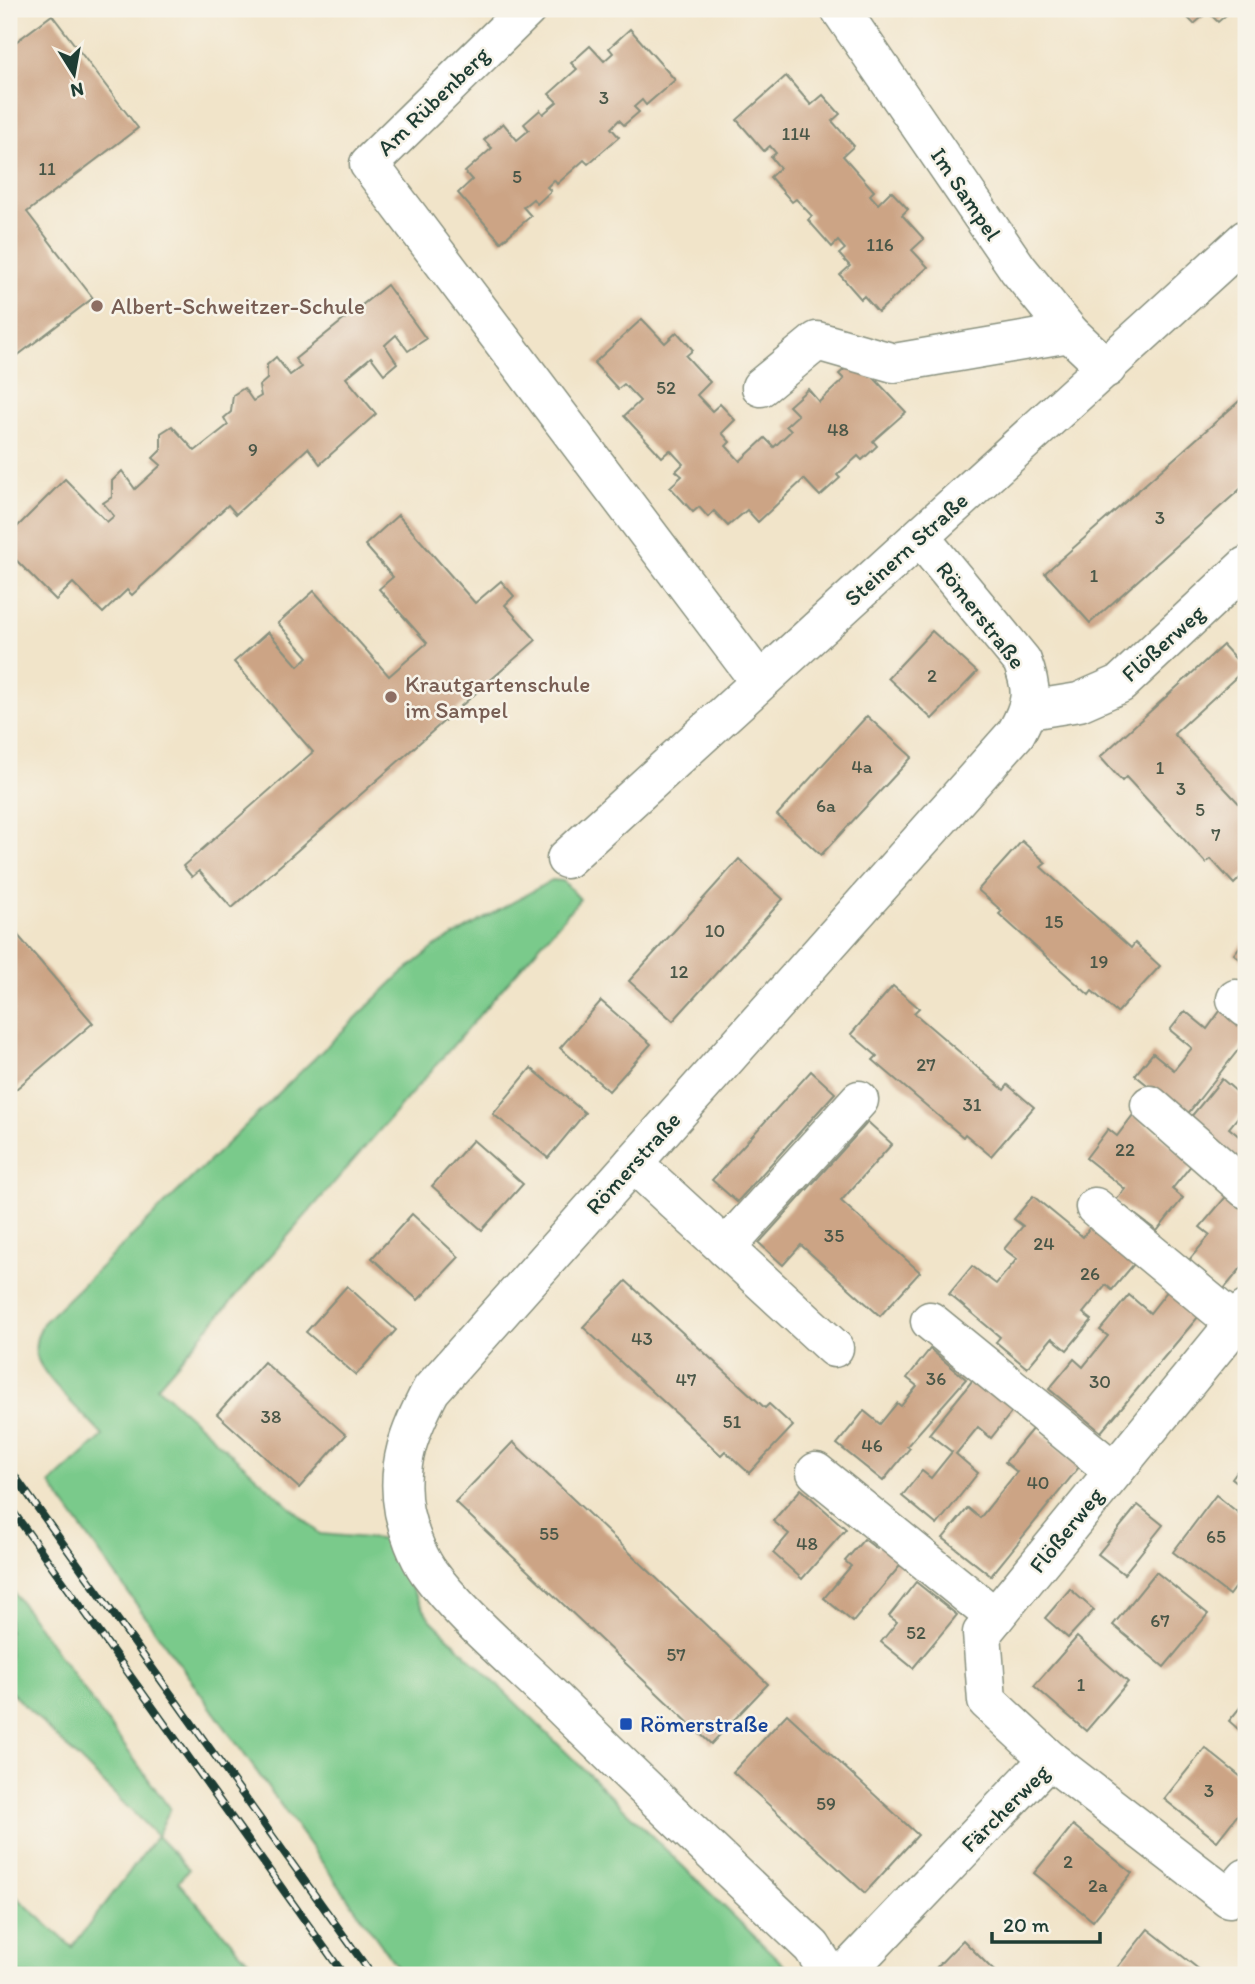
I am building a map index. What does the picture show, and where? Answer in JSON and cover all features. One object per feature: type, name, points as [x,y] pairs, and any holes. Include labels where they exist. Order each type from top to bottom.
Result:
[{"type":"street","name":"Am Rübenberg","points":[[527,9],[369,164],[759,681]]},
{"type":"street","name":"Im Sampel","points":[[840,9],[1018,269],[1070,333],[1107,368]]},
{"type":"street","name":"Steinern Straße","points":[[566,859],[722,718],[759,681],[1107,368],[1241,255]]},
{"type":"street","points":[[761,387],[817,341],[894,362],[1070,333]]},
{"type":"street","name":"Römerstraße","points":[[830,1975],[812,1947],[460,1606],[427,1569],[404,1512],[401,1473],[411,1427],[431,1390],[1016,733],[1029,710],[1030,681],[1022,661],[920,537]]},
{"type":"street","name":"Flößerweg","points":[[1029,710],[1079,702],[1120,684],[1246,566]]},
{"type":"street","points":[[725,1248],[859,1100]]},
{"type":"street","points":[[1150,1105],[1246,1189]]},
{"type":"street","points":[[633,1163],[834,1348]]},
{"type":"street","points":[[1096,1207],[1241,1317]]},
{"type":"street","name":"Flößerweg","points":[[1049,1759],[987,1701],[982,1633],[1241,1317]]},
{"type":"street","points":[[930,1321],[1114,1471]]},
{"type":"street","points":[[816,1472],[996,1617]]},
{"type":"street","name":"Färcherweg","points":[[843,1975],[1049,1759],[1240,1897]]},
{"type":"green space","points":[[552,880],[563,881],[580,899],[157,1387],[320,1534],[391,1540],[414,1593],[430,1619],[794,1975],[403,1975],[50,1484],[103,1436],[55,1385],[40,1363],[36,1346],[43,1323],[400,975],[436,946]]},
{"type":"green space","points":[[9,1586],[170,1809],[157,1836],[9,1690]]},
{"type":"green space","points":[[157,1836],[189,1869],[178,1882],[261,1975],[9,1975],[9,1890],[72,1947]]},
{"type":"building","points":[[1179,9],[1233,9],[1218,22],[1208,12],[1194,24]]},
{"type":"building","points":[[52,15],[138,128],[27,212],[93,298],[9,362],[9,47]]},
{"type":"building","points":[[630,29],[675,80],[646,105],[642,100],[634,107],[639,112],[624,125],[619,120],[611,128],[619,137],[588,164],[584,160],[557,184],[554,180],[547,187],[551,191],[537,204],[533,199],[523,207],[531,216],[501,242],[458,193],[472,180],[465,172],[492,148],[484,140],[503,123],[517,140],[529,130],[524,124],[540,110],[543,114],[557,102],[549,94],[577,69],[571,63],[590,46],[604,61],[613,53],[609,48]]},
{"type":"building","points":[[786,76],[811,105],[823,95],[840,114],[832,121],[854,146],[843,156],[874,191],[870,195],[878,204],[891,191],[908,209],[902,215],[924,239],[912,250],[928,267],[878,312],[864,296],[861,299],[840,275],[850,266],[839,254],[845,249],[838,241],[832,247],[808,220],[812,216],[796,199],[792,202],[770,177],[780,168],[771,157],[776,153],[770,146],[764,151],[737,120]]},
{"type":"building","points":[[387,285],[426,339],[408,351],[396,335],[385,345],[397,363],[384,374],[371,357],[346,378],[376,414],[320,464],[308,448],[236,514],[228,505],[132,595],[127,590],[103,613],[73,583],[56,600],[9,553],[9,535],[65,479],[107,522],[114,516],[103,503],[112,497],[112,481],[122,471],[135,489],[161,465],[153,458],[161,450],[161,433],[172,426],[195,451],[228,425],[224,418],[231,412],[233,395],[244,388],[253,401],[261,396],[259,386],[267,379],[267,365],[276,357],[290,375],[301,367],[295,359]]},
{"type":"building","points":[[642,319],[665,343],[677,332],[693,350],[686,356],[710,382],[697,395],[712,411],[720,404],[735,420],[722,433],[730,442],[726,446],[740,461],[765,438],[774,447],[791,431],[786,426],[798,415],[789,406],[808,389],[819,402],[844,379],[839,374],[856,359],[906,412],[873,441],[877,446],[862,460],[858,456],[837,475],[840,478],[820,496],[804,479],[758,522],[747,510],[728,526],[714,511],[708,517],[699,507],[693,512],[670,487],[682,476],[676,471],[683,464],[670,450],[662,457],[624,416],[640,401],[624,384],[618,389],[594,363]]},
{"type":"building","points":[[1246,395],[1246,484],[1090,623],[1045,573]]},
{"type":"building","points":[[398,515],[475,603],[501,581],[514,596],[505,605],[536,640],[232,908],[199,871],[192,877],[183,866],[313,752],[234,662],[268,632],[298,666],[308,657],[278,623],[314,591],[389,676],[427,643],[379,589],[393,577],[365,545]]},
{"type":"building","points":[[932,631],[977,672],[932,719],[888,678]]},
{"type":"building","points":[[1223,645],[1245,669],[1174,734],[1246,811],[1246,872],[1234,884],[1211,859],[1206,863],[1126,777],[1122,781],[1100,757]]},
{"type":"building","points":[[867,716],[912,757],[821,855],[777,815]]},
{"type":"building","points":[[1022,841],[1046,863],[1041,867],[1086,908],[1131,948],[1135,943],[1160,966],[1117,1013],[1092,991],[1089,995],[999,914],[1002,911],[978,890]]},
{"type":"building","points":[[739,859],[783,899],[673,1021],[629,981]]},
{"type":"building","points":[[9,925],[93,1023],[9,1095]]},
{"type":"building","points":[[1246,939],[1246,964],[1234,954]]},
{"type":"building","points":[[893,986],[919,1008],[914,1013],[1004,1090],[1008,1085],[1034,1107],[991,1156],[965,1134],[963,1137],[873,1060],[877,1056],[851,1034]]},
{"type":"building","points":[[601,1001],[651,1044],[609,1091],[560,1048]]},
{"type":"building","points":[[1223,1007],[1246,1026],[1246,1040],[1186,1116],[1135,1075],[1153,1053],[1174,1070],[1192,1048],[1170,1030],[1185,1011],[1207,1029]]},
{"type":"building","points":[[531,1068],[585,1113],[548,1158],[493,1114]]},
{"type":"building","points":[[811,1071],[835,1093],[737,1202],[712,1180]]},
{"type":"building","points":[[1222,1079],[1246,1100],[1246,1107],[1229,1128],[1246,1142],[1246,1166],[1190,1118]]},
{"type":"building","points":[[1133,1115],[1193,1163],[1172,1189],[1183,1198],[1157,1231],[1116,1200],[1125,1189],[1086,1158],[1108,1129],[1117,1136]]},
{"type":"building","points":[[868,1122],[892,1144],[841,1201],[920,1272],[880,1316],[801,1245],[783,1265],[759,1243]]},
{"type":"building","points":[[473,1140],[523,1184],[482,1230],[432,1186]]},
{"type":"building","points":[[1230,1192],[1246,1206],[1246,1262],[1224,1289],[1189,1260],[1210,1235],[1200,1227]]},
{"type":"building","points":[[1033,1196],[1083,1237],[1090,1227],[1134,1264],[1112,1290],[1106,1285],[1083,1313],[1092,1320],[1067,1350],[1052,1338],[1027,1368],[996,1342],[1000,1337],[949,1294],[972,1266],[996,1284],[1017,1259],[1004,1249],[1023,1226],[1014,1219]]},
{"type":"building","points":[[412,1214],[459,1257],[418,1300],[372,1258]]},
{"type":"building","points":[[626,1281],[765,1408],[769,1404],[793,1426],[749,1473],[725,1451],[721,1455],[583,1327]]},
{"type":"building","points":[[1173,1284],[1204,1310],[1101,1432],[1049,1389],[1074,1359],[1083,1367],[1108,1336],[1100,1330],[1129,1295],[1150,1313]]},
{"type":"building","points":[[347,1286],[396,1330],[356,1375],[306,1332]]},
{"type":"building","points":[[930,1349],[966,1379],[907,1446],[910,1448],[883,1481],[837,1444],[864,1411],[880,1424],[897,1403],[901,1406],[917,1386],[907,1378]]},
{"type":"building","points":[[264,1362],[346,1435],[299,1488],[217,1414]]},
{"type":"building","points":[[976,1376],[1015,1408],[991,1438],[978,1427],[956,1454],[978,1473],[937,1525],[902,1496],[922,1471],[931,1478],[952,1452],[929,1434]]},
{"type":"building","points":[[1033,1428],[1080,1466],[991,1576],[943,1538],[968,1508],[980,1518],[1017,1472],[1005,1462]]},
{"type":"building","points":[[513,1442],[768,1684],[711,1744],[455,1502]]},
{"type":"building","points":[[1246,1459],[1246,1489],[1232,1478]]},
{"type":"building","points":[[801,1489],[846,1529],[802,1579],[773,1553],[789,1534],[773,1521]]},
{"type":"building","points":[[1216,1495],[1246,1519],[1246,1572],[1229,1595],[1173,1552]]},
{"type":"building","points":[[1138,1505],[1163,1525],[1124,1574],[1098,1554]]},
{"type":"building","points":[[864,1539],[877,1549],[882,1542],[904,1561],[853,1622],[824,1598],[851,1566],[845,1561]]},
{"type":"building","points":[[1156,1572],[1208,1614],[1164,1667],[1113,1625]]},
{"type":"building","points":[[916,1582],[957,1615],[913,1668],[881,1642],[897,1622],[889,1616]]},
{"type":"building","points":[[1070,1589],[1094,1610],[1068,1638],[1045,1618]]},
{"type":"building","points":[[1077,1637],[1128,1682],[1086,1731],[1034,1686]]},
{"type":"building","points":[[1246,1700],[1246,1736],[1229,1721]]},
{"type":"building","points":[[787,1714],[918,1835],[865,1893],[733,1772]]},
{"type":"building","points":[[1205,1748],[1246,1781],[1246,1804],[1217,1841],[1164,1799]]},
{"type":"building","points":[[1073,1825],[1132,1873],[1093,1921],[1034,1873]]},
{"type":"building","points":[[1148,1929],[1206,1975],[1115,1975],[1113,1973]]},
{"type":"building","points":[[963,1940],[991,1968],[999,1975],[929,1975]]},
{"type":"railway","points":[[9,1468],[372,1975]]},
{"type":"railway","points":[[9,1506],[344,1975]]},
{"type":"place","name":"Albert-Schweitzer-Schule","points":[[97,306]]},
{"type":"place","name":"Krautgartenschule im Sampel","points":[[391,697]]},
{"type":"place","name":"Römerstraße","points":[[626,1724]]}]
